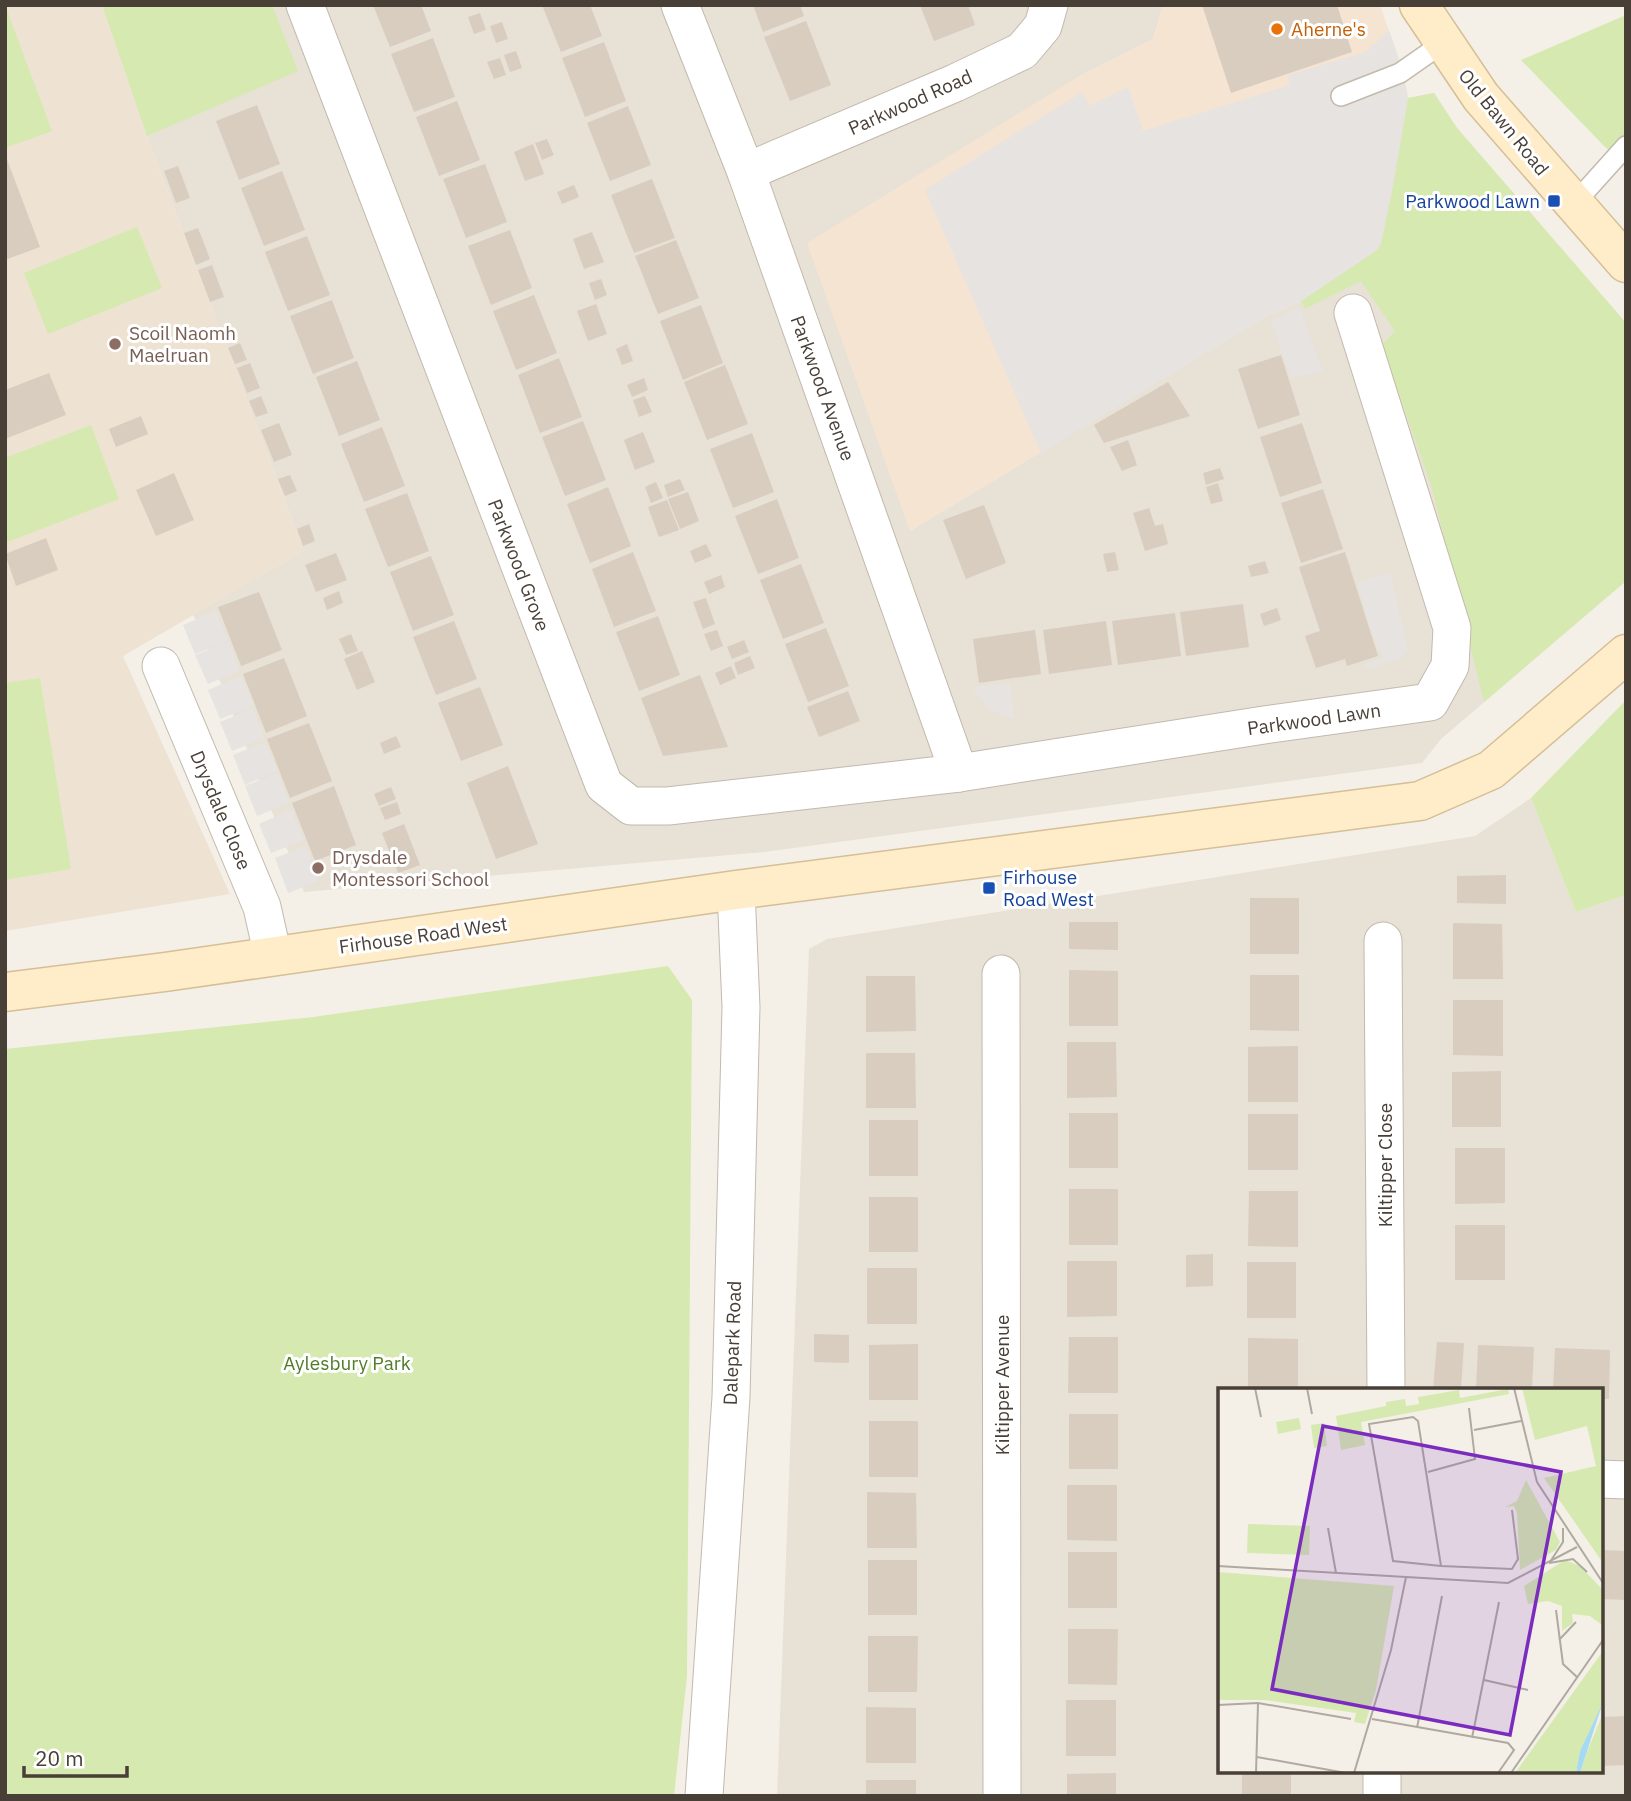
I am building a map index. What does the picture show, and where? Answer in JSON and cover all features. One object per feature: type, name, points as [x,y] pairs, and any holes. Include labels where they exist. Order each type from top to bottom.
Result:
[{"type":"street","name":"Parkwood Grove","points":[[305,5],[604,785],[631,806],[668,806],[959,773]]},
{"type":"street","name":"Parkwood Avenue","points":[[680,5],[746,172],[959,773]]},
{"type":"street","name":"Parkwood Road","points":[[746,172],[955,83],[1022,51],[1043,26],[1049,5]]},
{"type":"street","name":"Old Bawn Road","points":[[1419,5],[1481,97],[1626,263]]},
{"type":"street","name":"Parkwood Lawn","points":[[959,773],[1430,702],[1450,666],[1452,628],[1353,313]]},
{"type":"street","name":"Firhouse Road West","points":[[5,992],[736,890],[1420,800],[1491,770],[1626,654]]},
{"type":"street","name":"Drysdale Close","points":[[161,666],[261,906],[272,956]]},
{"type":"street","name":"Dalepark Road","points":[[704,1796],[732,1397],[741,1007],[736,890]]},
{"type":"street","name":"Kiltipper Close","points":[[1382,941],[1387,1388]]},
{"type":"street","name":"Kiltipper Avenue","points":[[1001,974],[1002,1796]]},
{"type":"street","points":[[1603,1479],[1626,1480]]},
{"type":"street","points":[[1382,1773],[1382,1796]]},
{"type":"lane","points":[[1341,96],[1400,73],[1443,43]]},
{"type":"lane","points":[[1573,205],[1626,146]]},
{"type":"shaded area","name":"Scoil Naomh Maelruan","points":[[5,5],[102,5],[147,136],[304,551],[123,656],[230,894],[5,931]]},
{"type":"shaded area","points":[[102,5],[1163,5],[1153,39],[1078,77],[910,531],[1265,317],[1301,301],[1377,250],[1408,98],[1434,93],[1457,128],[1626,323],[1626,581],[1441,739],[1422,763],[764,852],[304,892],[193,614],[304,551],[147,136]]},
{"type":"shaded area","points":[[1163,5],[1380,5],[1403,71],[1408,98],[1301,301],[1265,317],[910,531],[807,243],[1078,77],[1153,39]]},
{"type":"shaded area","points":[[1389,30],[1403,71],[1408,98],[1392,191],[1381,244],[1377,250],[1301,301],[1265,317],[1041,453],[925,190],[1082,92],[1090,106],[1128,87],[1143,131],[1290,85],[1288,75],[1366,52]]},
{"type":"shaded area","points":[[1299,307],[1323,371],[1291,379],[1271,321]]},
{"type":"shaded area","points":[[1390,572],[1408,649],[1399,660],[1366,669],[1364,664],[1383,658],[1375,643],[1357,583]]},
{"type":"shaded area","points":[[216,611],[228,641],[195,654],[183,625]]},
{"type":"shaded area","points":[[229,642],[240,671],[208,684],[195,655]]},
{"type":"shaded area","points":[[241,676],[254,706],[220,719],[208,690]]},
{"type":"shaded area","points":[[1010,682],[1015,719],[991,711],[974,691],[975,687]]},
{"type":"shaded area","points":[[253,708],[264,738],[232,751],[220,722]]},
{"type":"shaded area","points":[[265,742],[278,771],[245,785],[233,755]]},
{"type":"shaded area","points":[[278,773],[289,803],[257,816],[245,786]]},
{"type":"shaded area","points":[[1531,798],[1576,912],[1626,895],[1626,1796],[777,1796],[809,949],[827,939],[1475,836]]},
{"type":"shaded area","points":[[291,810],[304,840],[271,853],[259,824]]},
{"type":"shaded area","points":[[306,846],[319,881],[288,893],[275,858]]},
{"type":"green space","points":[[5,5],[52,131],[5,148]]},
{"type":"green space","points":[[102,5],[272,5],[298,71],[147,136]]},
{"type":"green space","points":[[1626,15],[1626,165],[1604,146],[1521,60]]},
{"type":"green space","points":[[1434,93],[1457,128],[1626,323],[1626,581],[1484,702],[1432,488],[1380,347],[1395,331],[1361,281],[1305,309],[1301,301],[1377,250],[1392,191],[1408,98]]},
{"type":"green space","points":[[137,227],[162,288],[48,334],[24,273]]},
{"type":"green space","points":[[91,425],[119,499],[5,543],[5,458]]},
{"type":"green space","points":[[40,678],[71,869],[5,880],[5,683]]},
{"type":"green space","points":[[1626,700],[1626,895],[1576,912],[1531,798]]},
{"type":"green space","name":"Aylesbury Park","points":[[668,966],[692,1000],[687,1676],[674,1796],[5,1796],[5,1049],[313,1017]]},
{"type":"building","points":[[373,5],[421,5],[431,31],[390,47]]},
{"type":"building","points":[[542,5],[590,5],[602,36],[561,52]]},
{"type":"building","points":[[753,5],[800,5],[804,16],[763,32]]},
{"type":"building","points":[[920,5],[968,5],[975,25],[934,41]]},
{"type":"building","name":"Aherne's","points":[[1202,5],[1337,5],[1352,52],[1231,93]]},
{"type":"building","points":[[480,13],[486,30],[474,34],[468,17]]},
{"type":"building","points":[[806,21],[831,85],[790,101],[764,37]]},
{"type":"building","points":[[502,22],[508,39],[496,43],[490,26]]},
{"type":"building","points":[[433,38],[455,97],[414,112],[391,54]]},
{"type":"building","points":[[604,42],[626,101],[585,117],[562,58]]},
{"type":"building","points":[[516,51],[522,68],[510,72],[504,55]]},
{"type":"building","points":[[500,58],[506,75],[494,79],[487,62]]},
{"type":"building","points":[[457,101],[480,160],[439,176],[416,117]]},
{"type":"building","points":[[257,105],[280,164],[239,180],[216,121]]},
{"type":"building","points":[[628,106],[651,165],[610,181],[587,123]]},
{"type":"building","points":[[547,139],[554,155],[542,160],[535,143]]},
{"type":"building","points":[[533,144],[544,174],[525,181],[514,152]]},
{"type":"building","points":[[5,154],[40,247],[5,260]]},
{"type":"building","points":[[485,164],[507,222],[466,238],[443,179]]},
{"type":"building","points":[[178,166],[190,198],[176,203],[164,171]]},
{"type":"building","points":[[282,171],[305,230],[264,246],[241,188]]},
{"type":"building","points":[[652,179],[675,238],[634,253],[611,195]]},
{"type":"building","points":[[574,185],[579,197],[562,204],[557,192]]},
{"type":"building","points":[[198,228],[210,259],[196,265],[184,233]]},
{"type":"building","points":[[510,230],[532,288],[491,305],[468,246]]},
{"type":"building","points":[[592,232],[604,262],[584,269],[573,239]]},
{"type":"building","points":[[307,236],[330,295],[288,311],[265,252]]},
{"type":"building","points":[[676,240],[699,298],[658,314],[635,256]]},
{"type":"building","points":[[212,265],[224,297],[210,302],[198,270]]},
{"type":"building","points":[[601,279],[607,295],[595,300],[589,283]]},
{"type":"building","points":[[534,295],[557,353],[516,370],[493,311]]},
{"type":"building","points":[[332,300],[354,358],[313,374],[290,316]]},
{"type":"building","points":[[596,304],[607,334],[588,341],[577,311]]},
{"type":"building","points":[[701,305],[723,363],[683,380],[660,321]]},
{"type":"building","points":[[240,343],[247,360],[235,364],[228,348]]},
{"type":"building","points":[[627,344],[633,361],[622,365],[616,349]]},
{"type":"building","points":[[1281,355],[1300,415],[1258,429],[1238,369]]},
{"type":"building","points":[[559,358],[582,417],[540,433],[518,375]]},
{"type":"building","points":[[357,361],[380,420],[339,436],[316,377]]},
{"type":"building","points":[[250,363],[260,388],[247,393],[237,368]]},
{"type":"building","points":[[725,365],[748,424],[707,440],[684,382]]},
{"type":"building","points":[[49,373],[66,415],[5,439],[5,390]]},
{"type":"building","points":[[644,378],[648,390],[632,397],[627,385]]},
{"type":"building","points":[[1168,382],[1190,416],[1104,443],[1094,425]]},
{"type":"building","points":[[261,396],[268,413],[256,417],[249,401]]},
{"type":"building","points":[[645,396],[652,412],[639,417],[633,400]]},
{"type":"building","points":[[141,416],[148,434],[116,447],[109,429]]},
{"type":"building","points":[[583,421],[606,480],[565,496],[542,437]]},
{"type":"building","points":[[279,423],[292,455],[274,462],[261,430]]},
{"type":"building","points":[[1302,423],[1322,483],[1280,497],[1260,437]]},
{"type":"building","points":[[382,427],[405,486],[364,502],[341,444]]},
{"type":"building","points":[[643,432],[655,462],[635,470],[624,440]]},
{"type":"building","points":[[752,433],[774,492],[733,508],[710,449]]},
{"type":"building","points":[[1128,440],[1137,465],[1122,471],[1110,447]]},
{"type":"building","points":[[1220,468],[1224,479],[1206,485],[1203,473]]},
{"type":"building","points":[[174,473],[194,520],[156,536],[136,490]]},
{"type":"building","points":[[290,475],[297,491],[285,496],[278,479]]},
{"type":"building","points":[[680,479],[685,490],[668,497],[664,485]]},
{"type":"building","points":[[656,482],[663,498],[651,503],[645,487]]},
{"type":"building","points":[[1218,483],[1223,501],[1211,504],[1206,487]]},
{"type":"building","points":[[608,487],[631,546],[590,563],[567,504]]},
{"type":"building","points":[[1323,489],[1343,549],[1301,563],[1281,503]]},
{"type":"building","points":[[688,492],[699,521],[680,529],[668,499]]},
{"type":"building","points":[[407,493],[429,551],[388,567],[365,509]]},
{"type":"building","points":[[777,499],[799,558],[758,574],[735,516]]},
{"type":"building","points":[[667,500],[679,530],[659,537],[648,507]]},
{"type":"building","points":[[984,505],[1006,563],[966,579],[943,520]]},
{"type":"building","points":[[1149,508],[1155,526],[1163,524],[1168,544],[1145,551],[1133,513]]},
{"type":"building","points":[[309,524],[315,541],[303,546],[297,529]]},
{"type":"building","points":[[46,538],[58,570],[16,586],[5,554]]},
{"type":"building","points":[[706,544],[712,556],[695,563],[690,551]]},
{"type":"building","points":[[633,552],[656,611],[614,627],[592,569]]},
{"type":"building","points":[[1115,552],[1119,570],[1107,572],[1103,554]]},
{"type":"building","points":[[1345,552],[1378,656],[1347,666],[1345,659],[1316,668],[1305,636],[1320,631],[1299,567]]},
{"type":"building","points":[[336,553],[347,580],[316,592],[305,565]]},
{"type":"building","points":[[431,556],[454,615],[413,631],[390,572]]},
{"type":"building","points":[[1265,561],[1269,573],[1251,577],[1248,566]]},
{"type":"building","points":[[801,564],[824,623],[783,639],[760,580]]},
{"type":"building","points":[[721,575],[725,587],[709,594],[704,582]]},
{"type":"building","points":[[339,591],[343,603],[327,610],[323,598]]},
{"type":"building","points":[[259,592],[282,650],[241,666],[218,607]]},
{"type":"building","points":[[706,598],[715,624],[703,629],[693,602]]},
{"type":"building","points":[[1243,604],[1249,647],[1186,656],[1180,612]]},
{"type":"building","points":[[1277,608],[1281,620],[1264,626],[1260,614]]},
{"type":"building","points":[[1175,613],[1181,656],[1118,665],[1112,621]]},
{"type":"building","points":[[658,616],[680,675],[639,691],[616,632]]},
{"type":"building","points":[[454,621],[477,679],[436,695],[413,637]]},
{"type":"building","points":[[1106,621],[1112,665],[1049,674],[1043,630]]},
{"type":"building","points":[[826,628],[849,686],[808,702],[785,644]]},
{"type":"building","points":[[717,630],[723,646],[711,651],[704,634]]},
{"type":"building","points":[[1035,630],[1041,674],[979,683],[973,639]]},
{"type":"building","points":[[351,634],[358,651],[346,655],[339,639]]},
{"type":"building","points":[[744,640],[749,652],[732,659],[727,647]]},
{"type":"building","points":[[362,651],[375,682],[357,690],[344,659]]},
{"type":"building","points":[[750,656],[755,668],[738,675],[734,663]]},
{"type":"building","points":[[284,658],[307,716],[266,733],[243,674]]},
{"type":"building","points":[[731,666],[736,678],[720,685],[715,673]]},
{"type":"building","points":[[700,675],[728,747],[663,756],[641,698]]},
{"type":"building","points":[[480,687],[503,745],[461,761],[438,703]]},
{"type":"building","points":[[848,691],[860,721],[819,737],[807,707]]},
{"type":"building","points":[[309,723],[332,781],[290,798],[267,739]]},
{"type":"building","points":[[396,736],[401,747],[384,754],[380,743]]},
{"type":"building","points":[[508,766],[538,844],[496,859],[467,783]]},
{"type":"building","points":[[334,786],[356,845],[315,861],[292,803]]},
{"type":"building","points":[[391,787],[396,799],[379,806],[374,794]]},
{"type":"building","points":[[397,802],[401,814],[385,820],[380,808]]},
{"type":"building","points":[[404,824],[420,865],[398,873],[382,833]]},
{"type":"building","points":[[1506,875],[1506,904],[1457,903],[1457,876]]},
{"type":"building","points":[[1250,898],[1299,898],[1299,954],[1250,954]]},
{"type":"building","points":[[1069,922],[1118,922],[1118,950],[1069,949]]},
{"type":"building","points":[[1453,923],[1502,924],[1503,979],[1453,979]]},
{"type":"building","points":[[1069,970],[1118,971],[1118,1026],[1069,1026]]},
{"type":"building","points":[[1250,975],[1299,975],[1299,1031],[1250,1030]]},
{"type":"building","points":[[866,976],[915,976],[916,1031],[866,1032]]},
{"type":"building","points":[[1453,1000],[1503,1000],[1503,1056],[1453,1055]]},
{"type":"building","points":[[1067,1042],[1116,1042],[1117,1097],[1067,1098]]},
{"type":"building","points":[[1298,1046],[1298,1102],[1248,1102],[1248,1047]]},
{"type":"building","points":[[866,1053],[915,1053],[916,1108],[866,1108]]},
{"type":"building","points":[[1501,1071],[1501,1127],[1452,1127],[1452,1072]]},
{"type":"building","points":[[1069,1113],[1118,1113],[1118,1168],[1069,1168]]},
{"type":"building","points":[[1248,1114],[1298,1114],[1298,1170],[1248,1170]]},
{"type":"building","points":[[869,1120],[918,1120],[918,1176],[869,1176]]},
{"type":"building","points":[[1455,1148],[1505,1148],[1505,1203],[1455,1204]]},
{"type":"building","points":[[1069,1189],[1118,1189],[1118,1245],[1069,1245]]},
{"type":"building","points":[[1249,1191],[1298,1191],[1298,1247],[1248,1246]]},
{"type":"building","points":[[869,1197],[918,1197],[918,1252],[869,1252]]},
{"type":"building","points":[[1455,1225],[1505,1225],[1505,1280],[1455,1280]]},
{"type":"building","points":[[1213,1254],[1213,1286],[1186,1287],[1186,1255]]},
{"type":"building","points":[[1067,1261],[1117,1261],[1117,1316],[1067,1317]]},
{"type":"building","points":[[1247,1262],[1296,1262],[1296,1318],[1247,1318]]},
{"type":"building","points":[[867,1268],[917,1268],[917,1324],[867,1324]]},
{"type":"building","points":[[814,1334],[849,1335],[849,1363],[814,1362]]},
{"type":"building","points":[[1069,1337],[1118,1337],[1118,1393],[1068,1393]]},
{"type":"building","points":[[1248,1338],[1298,1339],[1298,1388],[1248,1388]]},
{"type":"building","points":[[1437,1342],[1464,1343],[1461,1388],[1433,1388]]},
{"type":"building","points":[[918,1344],[918,1400],[869,1400],[869,1345]]},
{"type":"building","points":[[1478,1345],[1534,1347],[1532,1388],[1476,1388]]},
{"type":"building","points":[[1555,1348],[1610,1350],[1609,1399],[1603,1399],[1603,1388],[1553,1388]]},
{"type":"building","points":[[1069,1414],[1118,1414],[1118,1469],[1069,1469]]},
{"type":"building","points":[[869,1421],[918,1421],[918,1477],[869,1477]]},
{"type":"building","points":[[1067,1485],[1117,1485],[1117,1541],[1067,1540]]},
{"type":"building","points":[[867,1492],[916,1493],[917,1548],[867,1548]]},
{"type":"building","points":[[1603,1550],[1626,1551],[1626,1600],[1603,1599]]},
{"type":"building","points":[[1068,1552],[1117,1552],[1117,1608],[1068,1608]]},
{"type":"building","points":[[868,1560],[917,1560],[917,1615],[868,1615]]},
{"type":"building","points":[[1068,1629],[1118,1629],[1117,1685],[1068,1684]]},
{"type":"building","points":[[868,1636],[918,1636],[917,1692],[868,1692]]},
{"type":"building","points":[[1066,1700],[1116,1700],[1116,1756],[1066,1756]]},
{"type":"building","points":[[866,1707],[916,1708],[916,1763],[866,1763]]},
{"type":"building","points":[[1626,1716],[1626,1765],[1603,1766],[1603,1717]]},
{"type":"building","points":[[1116,1773],[1116,1796],[1067,1796],[1067,1774]]},
{"type":"building","points":[[1242,1773],[1291,1773],[1291,1796],[1242,1796]]},
{"type":"building","points":[[866,1780],[916,1780],[916,1796],[866,1796]]},
{"type":"place","name":"Aherne's","points":[[1277,29]]},
{"type":"place","name":"Parkwood Lawn","points":[[1554,201]]},
{"type":"place","name":"Scoil Naomh Maelruan","points":[[115,344]]},
{"type":"place","name":"Drysdale Montessori School","points":[[318,868]]},
{"type":"place","name":"Firhouse Road West","points":[[989,888]]}]
